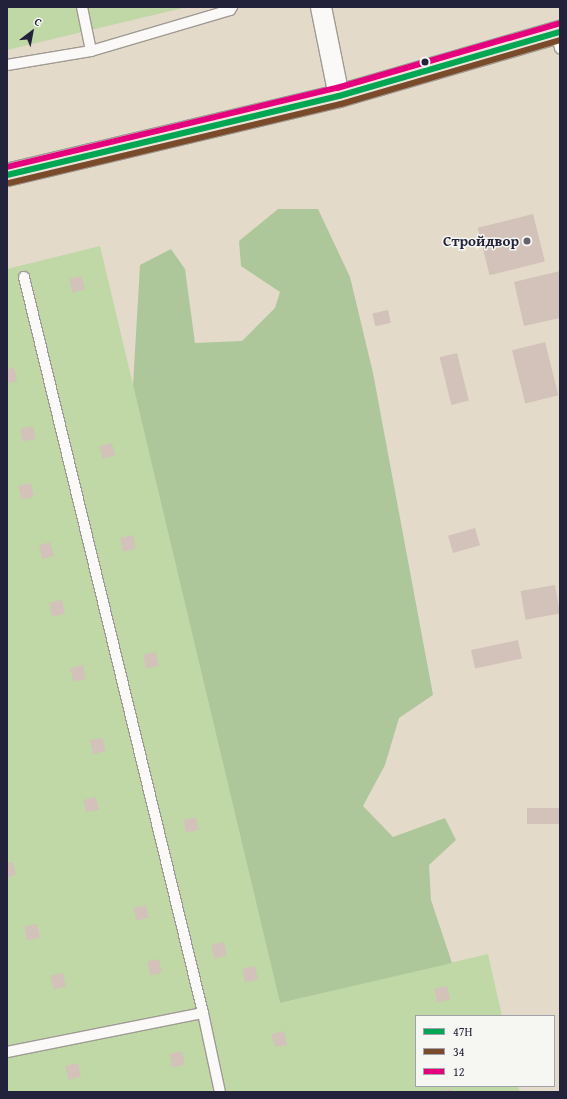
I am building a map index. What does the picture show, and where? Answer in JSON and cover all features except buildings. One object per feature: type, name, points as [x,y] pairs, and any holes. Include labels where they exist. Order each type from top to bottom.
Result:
[{"type":"main road","points":[[7,175],[339,96],[559,37]]},
{"type":"street","points":[[321,7],[339,96]]},
{"type":"lane","points":[[82,7],[91,51]]},
{"type":"lane","points":[[7,65],[91,51],[230,10],[232,7]]},
{"type":"lane","points":[[24,276],[203,1013],[220,1092]]},
{"type":"lane","points":[[7,1052],[203,1013]]},
{"type":"green space","points":[[7,7],[187,7],[7,50]]},
{"type":"green space","points":[[278,209],[318,209],[350,277],[373,373],[433,695],[399,718],[385,765],[363,806],[393,837],[445,818],[456,840],[429,865],[431,900],[452,963],[280,1003],[133,385],[140,265],[171,249],[185,269],[195,343],[242,341],[275,308],[280,292],[241,266],[239,241]]},
{"type":"green space","points":[[100,246],[280,1003],[488,954],[502,1015],[415,1015],[415,1087],[518,1087],[520,1092],[7,1092],[7,269]]},
{"type":"transit line","name":"12","points":[[7,167],[337,88],[558,24]]},
{"type":"transit line","name":"47Н","points":[[7,175],[339,96],[560,32]]},
{"type":"transit line","name":"34","points":[[9,183],[341,104],[560,40]]},
{"type":"place","name":"Стройдвор","points":[[527,241]]}]
